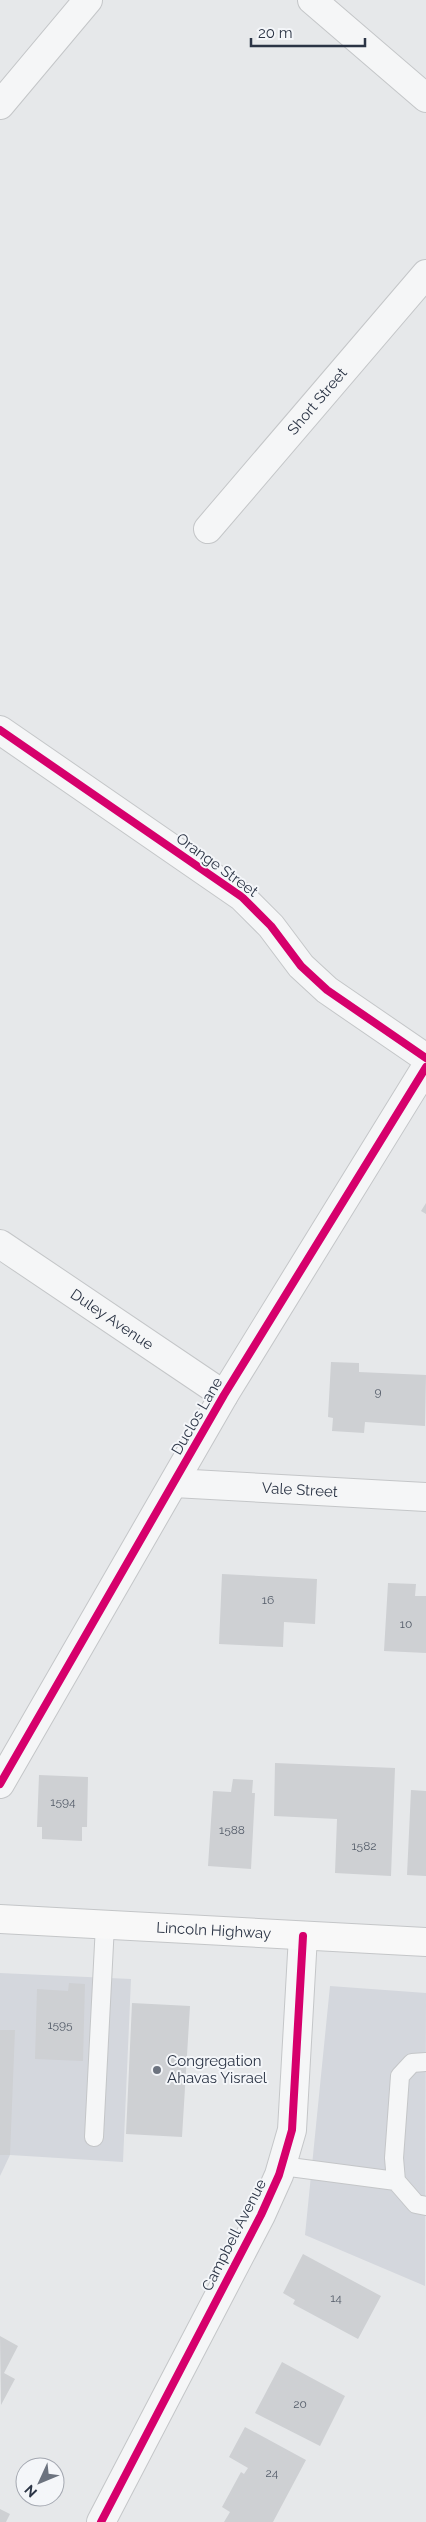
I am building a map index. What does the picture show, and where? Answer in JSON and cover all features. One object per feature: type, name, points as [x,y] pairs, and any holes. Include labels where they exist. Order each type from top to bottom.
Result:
[{"type":"main road","name":"Lincoln Highway","points":[[0,1920],[426,1942]]},
{"type":"street","points":[[0,105],[88,0]]},
{"type":"street","points":[[312,0],[426,98]]},
{"type":"street","name":"Short Street","points":[[208,529],[426,274]]},
{"type":"street","name":"Orange Street","points":[[0,730],[242,897],[270,926],[301,966],[327,990],[426,1058]]},
{"type":"street","name":"Duclos Lane","points":[[0,1784],[224,1395],[426,1067]]},
{"type":"street","name":"Duley Avenue","points":[[0,1244],[224,1395]]},
{"type":"street","name":"Vale Street","points":[[174,1483],[426,1497]]},
{"type":"street","name":"Campbell Avenue","points":[[101,2522],[261,2215],[282,2166],[292,2130],[303,1936]]},
{"type":"lane","points":[[94,2137],[105,1925]]},
{"type":"lane","points":[[426,2062],[412,2062],[400,2076],[394,2158],[396,2181],[416,2204],[426,2206]]},
{"type":"lane","points":[[282,2166],[396,2181]]},
{"type":"shaded area","points":[[0,1973],[131,1979],[123,2162],[10,2155],[0,2176]]},
{"type":"shaded area","points":[[330,1986],[426,1993],[425,2286],[305,2235]]},
{"type":"building","points":[[426,1203],[426,1214],[421,1211]]},
{"type":"building","points":[[331,1362],[359,1363],[359,1372],[426,1375],[425,1426],[365,1422],[364,1433],[332,1431],[333,1418],[328,1417]]},
{"type":"building","points":[[222,1574],[317,1579],[315,1624],[284,1622],[283,1647],[219,1644]]},
{"type":"building","points":[[388,1583],[416,1584],[415,1596],[426,1596],[426,1653],[384,1651]]},
{"type":"building","points":[[275,1763],[395,1768],[391,1876],[335,1873],[337,1819],[274,1816]]},
{"type":"building","points":[[39,1775],[88,1777],[87,1827],[82,1827],[82,1841],[42,1839],[42,1827],[37,1827]]},
{"type":"building","points":[[233,1779],[253,1780],[252,1793],[255,1793],[251,1869],[208,1866],[213,1791],[231,1792]]},
{"type":"building","points":[[411,1790],[426,1791],[426,1876],[407,1875]]},
{"type":"building","points":[[69,1983],[85,1984],[83,2061],[35,2059],[37,1989],[68,1991]]},
{"type":"building","name":"Congregation Ahavas Yisrael","points":[[132,2003],[190,2006],[182,2137],[126,2134]]},
{"type":"building","points":[[0,2030],[15,2030],[10,2155],[0,2155]]},
{"type":"building","points":[[303,2254],[381,2296],[358,2339],[293,2304],[295,2300],[283,2293]]},
{"type":"building","points":[[0,2336],[18,2346],[4,2373],[15,2379],[1,2405]]},
{"type":"building","points":[[282,2362],[345,2396],[320,2446],[255,2413]]},
{"type":"building","points":[[245,2427],[306,2460],[273,2522],[224,2522],[230,2512],[222,2507],[241,2472],[244,2474],[248,2468],[229,2457]]},
{"type":"building","points":[[0,2509],[10,2514],[6,2522],[0,2522]]},
{"type":"cycle path","points":[[0,730],[242,897],[271,926],[301,966],[327,990],[426,1058]]},
{"type":"cycle path","points":[[0,1784],[224,1395],[426,1067]]},
{"type":"cycle path","points":[[101,2522],[261,2215],[279,2175],[292,2130],[303,1936]]},
{"type":"place","name":"Congregation Ahavas Yisrael","points":[[157,2070]]}]
